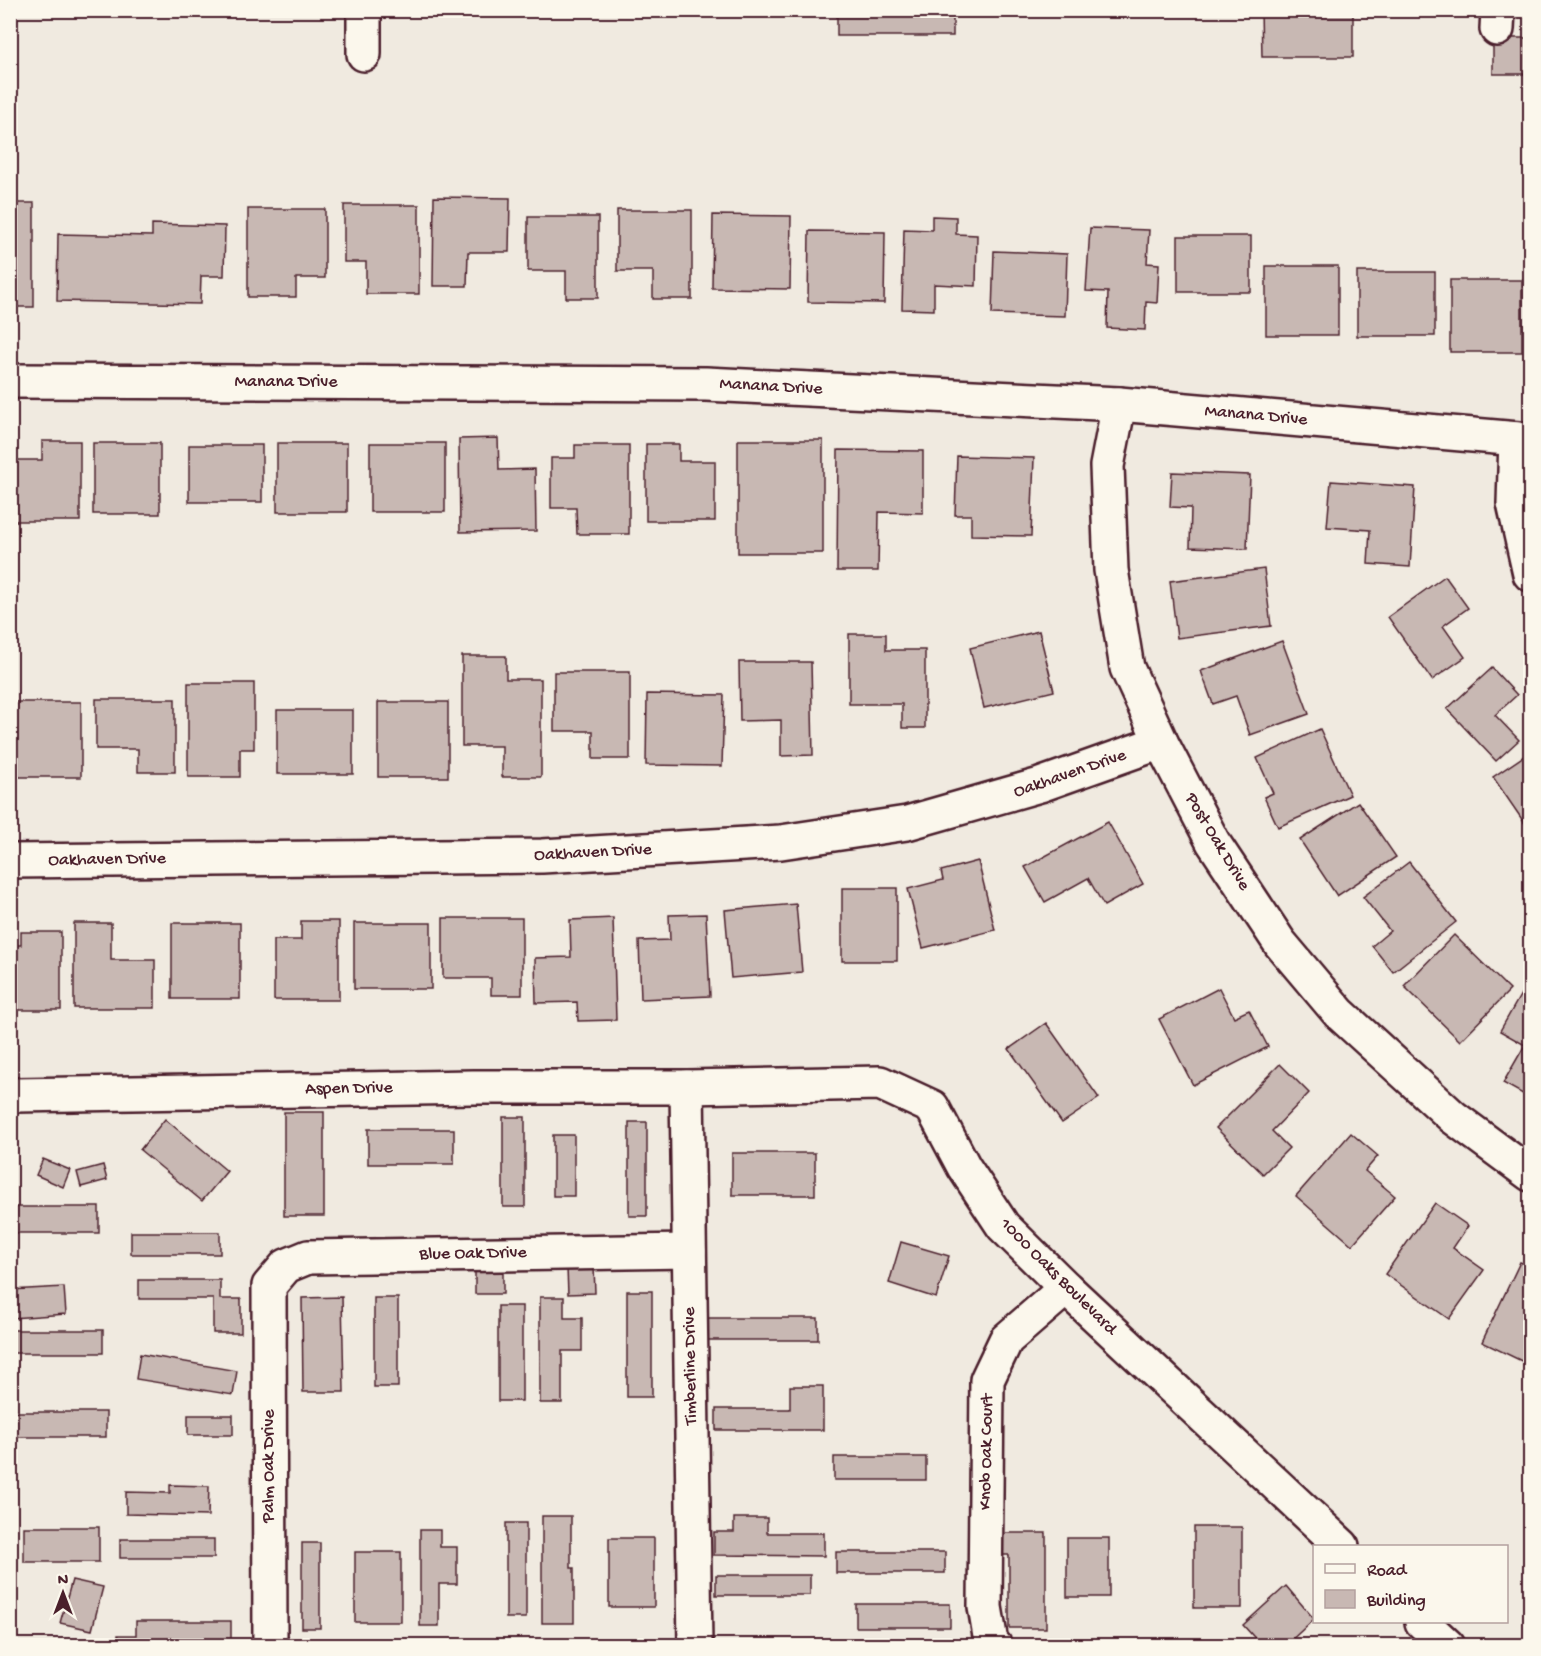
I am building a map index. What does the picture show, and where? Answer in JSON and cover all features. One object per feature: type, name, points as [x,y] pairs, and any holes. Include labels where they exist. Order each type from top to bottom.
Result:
[{"type":"street","points":[[364,10],[364,54]]},
{"type":"street","name":"Manana Drive","points":[[10,381],[706,384],[1119,404],[1523,440]]},
{"type":"street","name":"Post Oak Drive","points":[[1119,404],[1107,466],[1111,570],[1127,668],[1161,742],[1213,842],[1280,943],[1332,1004],[1453,1117],[1530,1174]]},
{"type":"street","points":[[1523,440],[1514,503],[1530,574]]},
{"type":"street","name":"Oakhaven Drive","points":[[10,861],[542,856],[780,842],[907,823],[1040,785],[1161,742]]},
{"type":"street","name":"1000 Oaks Boulevard","points":[[687,1087],[880,1083],[932,1107],[964,1167],[1004,1226],[1066,1288],[1341,1545]]},
{"type":"street","name":"Aspen Drive","points":[[10,1097],[16,1095],[472,1087],[687,1087]]},
{"type":"street","name":"Timberline Drive","points":[[687,1087],[695,1646]]},
{"type":"street","name":"Blue Oak Drive","points":[[269,1286],[286,1266],[308,1257],[689,1251]]},
{"type":"street","name":"Palm Oak Drive","points":[[269,1286],[270,1646]]},
{"type":"street","name":"Knob Oak Court","points":[[995,1646],[991,1642],[985,1607],[987,1380],[1006,1340],[1066,1288]]},
{"type":"street","points":[[1423,1623],[1448,1646]]},
{"type":"building","points":[[837,10],[953,10],[953,36],[837,36]]},
{"type":"building","points":[[1261,10],[1353,10],[1353,57],[1262,57]]},
{"type":"building","points":[[1493,38],[1530,38],[1530,74],[1493,74]]},
{"type":"building","points":[[434,197],[510,198],[509,252],[468,252],[467,286],[433,286]]},
{"type":"building","points":[[10,203],[34,203],[34,307],[10,307]]},
{"type":"building","points":[[344,205],[419,205],[419,294],[366,294],[366,262],[344,262]]},
{"type":"building","points":[[248,209],[325,209],[325,278],[296,278],[296,297],[248,297]]},
{"type":"building","points":[[617,210],[692,210],[692,299],[653,299],[653,271],[617,271]]},
{"type":"building","points":[[713,215],[791,216],[790,289],[712,288]]},
{"type":"building","points":[[932,216],[956,217],[956,234],[977,235],[976,286],[934,284],[934,310],[902,309],[904,229],[932,230]]},
{"type":"building","points":[[528,217],[598,217],[598,298],[566,298],[566,271],[528,271]]},
{"type":"building","points":[[152,224],[225,226],[224,276],[201,276],[200,304],[57,301],[58,234],[152,236]]},
{"type":"building","points":[[1090,228],[1149,230],[1147,263],[1159,264],[1157,303],[1146,302],[1145,330],[1107,328],[1108,292],[1086,291]]},
{"type":"building","points":[[809,231],[885,232],[884,303],[808,302]]},
{"type":"building","points":[[1178,236],[1251,236],[1251,292],[1178,292]]},
{"type":"building","points":[[994,251],[1067,254],[1065,316],[992,314]]},
{"type":"building","points":[[1266,266],[1338,266],[1338,335],[1266,335]]},
{"type":"building","points":[[1357,272],[1435,272],[1435,336],[1357,336]]},
{"type":"building","points":[[1450,280],[1522,280],[1522,352],[1450,352]]},
{"type":"building","points":[[498,438],[499,470],[535,469],[536,531],[460,532],[459,439]]},
{"type":"building","points":[[738,440],[823,440],[823,553],[738,553]]},
{"type":"building","points":[[42,441],[80,441],[80,521],[10,521],[10,460],[42,460]]},
{"type":"building","points":[[93,443],[160,443],[160,514],[93,514]]},
{"type":"building","points":[[277,443],[347,443],[347,512],[277,512]]},
{"type":"building","points":[[370,443],[445,443],[445,512],[370,512]]},
{"type":"building","points":[[646,444],[679,444],[679,461],[715,461],[715,521],[646,521]]},
{"type":"building","points":[[189,445],[262,445],[262,502],[189,502]]},
{"type":"building","points":[[575,445],[629,445],[629,534],[577,534],[576,508],[551,508],[551,458],[575,458]]},
{"type":"building","points":[[838,450],[923,451],[923,513],[879,512],[878,571],[837,571]]},
{"type":"building","points":[[957,456],[1034,458],[1031,536],[971,535],[971,515],[955,515]]},
{"type":"building","points":[[1172,472],[1250,475],[1247,549],[1190,547],[1191,508],[1170,507]]},
{"type":"building","points":[[1331,481],[1415,487],[1410,567],[1368,564],[1370,530],[1327,527]]},
{"type":"building","points":[[1264,569],[1271,626],[1177,638],[1170,581]]},
{"type":"building","points":[[1445,576],[1468,608],[1443,626],[1465,657],[1432,680],[1388,617]]},
{"type":"building","points":[[1039,631],[1054,691],[984,708],[970,648]]},
{"type":"building","points":[[849,634],[886,634],[886,650],[925,650],[925,728],[902,728],[902,704],[849,704]]},
{"type":"building","points":[[1282,641],[1309,714],[1250,735],[1236,696],[1213,704],[1201,671]]},
{"type":"building","points":[[462,656],[506,656],[506,679],[541,679],[541,777],[502,777],[502,746],[462,746]]},
{"type":"building","points":[[739,662],[811,662],[813,755],[781,756],[781,720],[740,721]]},
{"type":"building","points":[[1492,668],[1517,695],[1495,715],[1519,740],[1496,761],[1447,709]]},
{"type":"building","points":[[554,672],[630,672],[630,759],[593,759],[593,731],[554,731]]},
{"type":"building","points":[[188,683],[254,683],[254,749],[240,749],[240,777],[188,777]]},
{"type":"building","points":[[647,694],[724,695],[722,766],[646,765]]},
{"type":"building","points":[[96,699],[175,699],[175,772],[138,772],[138,749],[96,749]]},
{"type":"building","points":[[10,702],[81,702],[81,777],[10,777]]},
{"type":"building","points":[[378,702],[448,702],[448,777],[378,777]]},
{"type":"building","points":[[277,710],[353,710],[353,774],[277,774]]},
{"type":"building","points":[[1320,729],[1350,795],[1278,827],[1264,797],[1273,793],[1257,758]]},
{"type":"building","points":[[1530,752],[1530,831],[1493,777]]},
{"type":"building","points":[[1358,802],[1396,857],[1337,896],[1300,840]]},
{"type":"building","points":[[1108,822],[1143,884],[1104,906],[1088,878],[1045,902],[1025,867]]},
{"type":"building","points":[[978,861],[995,930],[923,948],[908,889],[943,880],[941,871]]},
{"type":"building","points":[[1409,862],[1456,922],[1393,972],[1372,946],[1390,931],[1363,897]]},
{"type":"building","points":[[842,888],[897,888],[897,961],[842,961]]},
{"type":"building","points":[[796,904],[802,972],[731,978],[725,910]]},
{"type":"building","points":[[706,914],[710,996],[641,999],[639,941],[670,940],[669,915]]},
{"type":"building","points":[[443,918],[522,918],[522,995],[491,995],[491,978],[443,978]]},
{"type":"building","points":[[613,918],[616,1020],[578,1021],[577,1002],[536,1003],[535,958],[571,957],[570,920]]},
{"type":"building","points":[[301,921],[339,921],[339,1000],[274,1000],[274,940],[301,940]]},
{"type":"building","points":[[74,923],[111,923],[111,960],[155,960],[155,1008],[74,1008]]},
{"type":"building","points":[[172,923],[240,923],[240,999],[172,999]]},
{"type":"building","points":[[354,923],[431,923],[431,989],[354,989]]},
{"type":"building","points":[[21,932],[61,932],[61,1010],[10,1010],[10,945],[21,945]]},
{"type":"building","points":[[1454,935],[1510,990],[1460,1041],[1404,986]]},
{"type":"building","points":[[1525,987],[1530,990],[1530,1098],[1503,1083],[1525,1045],[1500,1031]]},
{"type":"building","points":[[1219,988],[1234,1017],[1249,1010],[1268,1047],[1193,1085],[1159,1019]]},
{"type":"building","points":[[1046,1023],[1099,1098],[1062,1123],[1009,1049]]},
{"type":"building","points":[[1280,1064],[1309,1093],[1272,1131],[1289,1148],[1263,1174],[1216,1128]]},
{"type":"building","points":[[284,1112],[324,1112],[324,1216],[284,1216]]},
{"type":"building","points":[[503,1117],[525,1117],[525,1207],[503,1207]]},
{"type":"building","points":[[165,1119],[227,1171],[202,1201],[140,1150]]},
{"type":"building","points":[[629,1122],[647,1122],[647,1216],[629,1216]]},
{"type":"building","points":[[368,1129],[454,1129],[454,1164],[368,1164]]},
{"type":"building","points":[[1351,1133],[1378,1156],[1365,1171],[1395,1196],[1352,1245],[1296,1196]]},
{"type":"building","points":[[553,1135],[574,1135],[574,1196],[553,1196]]},
{"type":"building","points":[[732,1153],[815,1153],[815,1195],[732,1195]]},
{"type":"building","points":[[43,1159],[70,1170],[63,1187],[36,1175]]},
{"type":"building","points":[[103,1165],[107,1180],[81,1187],[77,1172]]},
{"type":"building","points":[[1435,1203],[1468,1226],[1453,1248],[1484,1270],[1449,1319],[1385,1274]]},
{"type":"building","points":[[10,1207],[99,1207],[99,1233],[10,1233]]},
{"type":"building","points":[[131,1232],[220,1232],[220,1254],[131,1254]]},
{"type":"building","points":[[901,1242],[949,1256],[936,1298],[889,1283]]},
{"type":"building","points":[[1520,1262],[1530,1266],[1530,1365],[1482,1342]]},
{"type":"building","points":[[594,1267],[595,1293],[568,1294],[567,1268]]},
{"type":"building","points":[[475,1271],[503,1271],[503,1294],[475,1294]]},
{"type":"building","points":[[139,1280],[220,1280],[220,1299],[241,1299],[241,1333],[213,1333],[213,1299],[139,1299]]},
{"type":"building","points":[[64,1287],[66,1314],[12,1318],[10,1290]]},
{"type":"building","points":[[627,1291],[652,1291],[652,1397],[627,1397]]},
{"type":"building","points":[[342,1297],[344,1392],[303,1392],[302,1298]]},
{"type":"building","points":[[540,1297],[564,1297],[564,1318],[582,1318],[582,1351],[562,1351],[562,1403],[540,1403]]},
{"type":"building","points":[[374,1298],[398,1298],[398,1387],[374,1387]]},
{"type":"building","points":[[498,1306],[522,1306],[522,1401],[498,1401]]},
{"type":"building","points":[[708,1318],[818,1318],[818,1340],[708,1340]]},
{"type":"building","points":[[10,1330],[103,1330],[103,1353],[10,1353]]},
{"type":"building","points":[[140,1354],[237,1371],[233,1395],[136,1379]]},
{"type":"building","points":[[790,1386],[823,1386],[823,1430],[716,1430],[716,1409],[790,1409]]},
{"type":"building","points":[[10,1412],[106,1412],[106,1437],[10,1437]]},
{"type":"building","points":[[188,1415],[233,1415],[233,1435],[188,1435]]},
{"type":"building","points":[[834,1457],[926,1457],[926,1480],[834,1480]]},
{"type":"building","points":[[170,1485],[209,1486],[208,1516],[126,1514],[126,1492],[170,1493]]},
{"type":"building","points":[[542,1516],[571,1516],[574,1623],[542,1623]]},
{"type":"building","points":[[734,1518],[767,1518],[767,1533],[824,1533],[824,1556],[714,1555],[714,1532],[734,1532]]},
{"type":"building","points":[[506,1523],[526,1523],[526,1618],[506,1618]]},
{"type":"building","points":[[24,1527],[99,1527],[99,1562],[24,1562]]},
{"type":"building","points":[[1194,1527],[1242,1527],[1242,1608],[1194,1608]]},
{"type":"building","points":[[420,1530],[440,1530],[440,1547],[457,1547],[457,1584],[439,1584],[439,1626],[420,1626]]},
{"type":"building","points":[[996,1533],[1046,1533],[1046,1628],[1009,1628],[1009,1555],[996,1555]]},
{"type":"building","points":[[609,1538],[654,1538],[654,1607],[609,1607]]},
{"type":"building","points":[[1067,1538],[1109,1538],[1109,1597],[1067,1597]]},
{"type":"building","points":[[120,1539],[214,1539],[214,1558],[120,1558]]},
{"type":"building","points":[[302,1543],[320,1543],[320,1628],[302,1628]]},
{"type":"building","points":[[355,1552],[401,1552],[401,1622],[355,1622]]},
{"type":"building","points":[[836,1552],[945,1552],[945,1573],[836,1573]]},
{"type":"building","points":[[716,1575],[810,1575],[810,1595],[716,1595]]},
{"type":"building","points":[[72,1580],[103,1587],[92,1630],[60,1623]]},
{"type":"building","points":[[1286,1586],[1313,1618],[1285,1646],[1262,1646],[1243,1625]]},
{"type":"building","points":[[856,1604],[950,1604],[950,1627],[856,1627]]},
{"type":"building","points":[[136,1621],[231,1621],[231,1646],[118,1646],[118,1635],[136,1635]]}]
